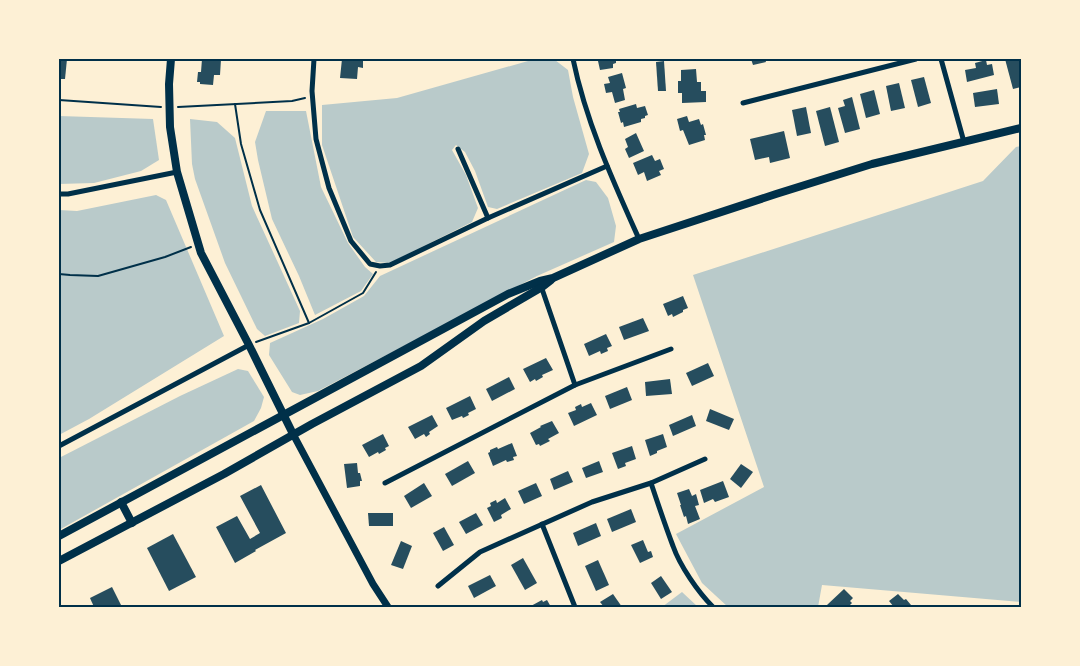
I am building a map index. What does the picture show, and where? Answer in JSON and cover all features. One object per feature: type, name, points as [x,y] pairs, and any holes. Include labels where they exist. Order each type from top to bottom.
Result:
[{"type":"main road","points":[[171,59],[169,84],[170,127],[177,172],[198,244],[294,434]]},
{"type":"main road","points":[[59,561],[224,474],[421,366],[484,321],[552,278],[639,240],[776,194],[872,164],[1021,128]]},
{"type":"main road","points":[[59,536],[508,294],[541,284]]},
{"type":"main road","points":[[121,502],[132,523]]},
{"type":"street","points":[[314,59],[312,91],[316,139],[329,188],[351,241],[370,264],[390,265],[488,218],[607,166]]},
{"type":"street","points":[[574,59],[579,87],[607,166],[639,240]]},
{"type":"street","points":[[743,103],[916,59]]},
{"type":"street","points":[[941,59],[964,142]]},
{"type":"street","points":[[458,149],[488,218]]},
{"type":"street","points":[[59,194],[68,194],[177,172]]},
{"type":"street","points":[[541,284],[575,385]]},
{"type":"street","points":[[59,446],[249,345]]},
{"type":"street","points":[[385,483],[575,385],[671,349]]},
{"type":"street","points":[[294,434],[373,584],[388,607]]},
{"type":"street","points":[[438,586],[480,552],[603,497],[651,483],[705,459]]},
{"type":"street","points":[[651,483],[673,548],[689,576],[708,602],[714,607]]},
{"type":"street","points":[[542,524],[575,607]]},
{"type":"path","points":[[59,100],[169,108],[301,100],[312,91]]},
{"type":"path","points":[[235,104],[241,144],[260,210],[309,322]]},
{"type":"path","points":[[59,274],[98,276],[165,257],[198,244]]},
{"type":"path","points":[[249,345],[309,322],[363,293],[380,266]]},
{"type":"shaded area","points":[[535,59],[555,60],[568,70],[573,97],[589,154],[582,173],[497,209],[488,207],[475,171],[465,152],[456,145],[452,150],[466,175],[478,208],[472,222],[390,263],[376,262],[353,237],[322,145],[322,105],[397,98]]},
{"type":"shaded area","points":[[266,111],[306,111],[321,187],[348,243],[365,267],[373,274],[361,291],[315,315],[272,219],[255,142]]},
{"type":"shaded area","points":[[59,116],[153,119],[159,160],[141,171],[94,183],[59,184]]},
{"type":"shaded area","points":[[190,119],[217,122],[235,138],[252,206],[300,311],[299,323],[265,336],[257,329],[225,263],[195,179],[192,164]]},
{"type":"shaded area","points":[[1021,146],[1021,602],[822,585],[818,607],[728,607],[702,583],[676,534],[764,487],[693,275],[983,181],[1016,147]]},
{"type":"shaded area","points":[[586,180],[596,182],[608,198],[616,226],[614,242],[537,276],[318,391],[300,395],[292,392],[269,355],[270,343],[323,319],[364,296],[380,276]]},
{"type":"shaded area","points":[[156,195],[166,200],[224,336],[89,419],[59,435],[59,210],[77,211]]},
{"type":"shaded area","points":[[238,369],[248,371],[264,397],[254,421],[59,530],[59,458],[180,396]]},
{"type":"shaded area","points":[[682,592],[698,607],[662,607]]},
{"type":"building","points":[[59,59],[67,59],[65,79],[59,79]]},
{"type":"building","points":[[202,59],[221,59],[220,75],[214,75],[213,85],[197,82],[198,72],[201,72]]},
{"type":"building","points":[[342,59],[363,59],[363,68],[358,67],[357,79],[340,78]]},
{"type":"building","points":[[600,59],[616,59],[616,63],[613,64],[613,68],[600,70],[598,61]]},
{"type":"building","points":[[751,59],[765,59],[766,62],[753,65]]},
{"type":"building","points":[[1005,59],[1020,59],[1021,87],[1013,89]]},
{"type":"building","points":[[986,60],[987,65],[992,64],[994,75],[967,82],[965,70],[976,68],[975,63]]},
{"type":"building","points":[[664,61],[666,91],[658,91],[656,62]]},
{"type":"building","points":[[696,69],[697,82],[701,82],[701,91],[706,91],[706,102],[682,103],[682,93],[678,93],[678,81],[681,81],[681,70]]},
{"type":"building","points":[[622,73],[626,88],[623,89],[625,100],[615,103],[612,92],[606,93],[604,84],[610,83],[608,77]]},
{"type":"building","points":[[924,77],[931,103],[918,107],[911,80]]},
{"type":"building","points":[[899,83],[905,108],[891,111],[886,86]]},
{"type":"building","points":[[997,89],[999,104],[975,107],[973,93]]},
{"type":"building","points":[[874,90],[880,114],[866,118],[860,94]]},
{"type":"building","points":[[852,97],[860,129],[845,133],[838,108],[845,106],[843,100]]},
{"type":"building","points":[[636,104],[637,108],[645,106],[648,115],[641,119],[641,122],[624,127],[623,122],[621,123],[619,109]]},
{"type":"building","points":[[806,107],[811,133],[797,136],[792,110]]},
{"type":"building","points":[[830,107],[839,142],[825,146],[816,111]]},
{"type":"building","points":[[687,116],[689,122],[699,119],[701,125],[703,124],[706,135],[704,135],[705,140],[689,145],[683,130],[680,131],[677,119]]},
{"type":"building","points":[[784,131],[790,158],[770,163],[769,157],[755,160],[750,139]]},
{"type":"building","points":[[636,133],[644,151],[629,158],[625,149],[628,147],[625,139]]},
{"type":"building","points":[[652,155],[655,161],[660,159],[664,169],[659,171],[661,175],[647,181],[644,172],[638,175],[633,163]]},
{"type":"building","points":[[683,296],[688,308],[673,317],[672,314],[668,316],[663,304]]},
{"type":"building","points":[[643,318],[649,331],[624,340],[619,327]]},
{"type":"building","points":[[606,334],[612,346],[607,348],[608,351],[601,354],[600,351],[589,356],[584,344]]},
{"type":"building","points":[[546,358],[553,370],[542,375],[543,377],[536,381],[535,379],[530,382],[523,369]]},
{"type":"building","points":[[708,363],[714,376],[692,386],[686,373]]},
{"type":"building","points":[[509,377],[515,389],[492,401],[486,389]]},
{"type":"building","points":[[670,379],[672,394],[646,396],[645,382]]},
{"type":"building","points":[[627,387],[632,400],[610,409],[605,396]]},
{"type":"building","points":[[470,396],[476,409],[463,418],[462,416],[452,420],[446,408]]},
{"type":"building","points":[[591,403],[597,415],[574,426],[568,413],[576,410],[575,407],[581,404],[582,407]]},
{"type":"building","points":[[710,409],[734,419],[729,430],[706,421]]},
{"type":"building","points":[[432,415],[438,426],[429,432],[430,434],[426,437],[424,434],[415,439],[408,427]]},
{"type":"building","points":[[692,415],[696,426],[673,436],[669,425]]},
{"type":"building","points":[[552,421],[559,433],[548,439],[550,441],[540,446],[539,444],[536,445],[530,433]]},
{"type":"building","points":[[383,434],[389,446],[379,454],[378,452],[369,457],[362,445]]},
{"type":"building","points":[[663,434],[667,447],[650,456],[645,440]]},
{"type":"building","points":[[512,443],[517,456],[513,457],[514,460],[507,462],[506,460],[493,466],[488,453],[490,450]]},
{"type":"building","points":[[632,446],[636,459],[625,463],[626,466],[618,469],[612,453]]},
{"type":"building","points":[[468,461],[475,473],[452,486],[445,474]]},
{"type":"building","points":[[599,461],[603,472],[586,478],[582,468]]},
{"type":"building","points":[[357,463],[358,473],[360,473],[362,481],[360,481],[360,486],[347,488],[344,464]]},
{"type":"building","points":[[741,464],[753,472],[741,488],[730,479]]},
{"type":"building","points":[[568,471],[573,482],[554,490],[550,479]]},
{"type":"building","points":[[723,481],[729,497],[715,502],[713,499],[704,503],[700,490]]},
{"type":"building","points":[[424,483],[432,496],[411,508],[404,496]]},
{"type":"building","points":[[536,483],[542,496],[524,504],[518,491]]},
{"type":"building","points":[[261,485],[286,533],[235,563],[216,527],[237,516],[250,539],[260,533],[240,496]]},
{"type":"building","points":[[689,489],[692,496],[696,494],[699,505],[695,506],[700,519],[688,524],[677,493]]},
{"type":"building","points":[[505,498],[511,509],[501,515],[502,518],[494,522],[487,508],[491,506],[490,503],[496,500],[497,503]]},
{"type":"building","points":[[631,509],[636,522],[612,532],[607,519]]},
{"type":"building","points":[[368,513],[393,513],[393,526],[369,526]]},
{"type":"building","points":[[476,513],[483,525],[466,534],[459,522]]},
{"type":"building","points":[[596,523],[601,536],[578,546],[573,533]]},
{"type":"building","points":[[444,527],[454,545],[443,551],[433,533]]},
{"type":"building","points":[[173,534],[196,577],[169,591],[147,548]]},
{"type":"building","points":[[643,540],[648,552],[651,551],[653,557],[640,563],[631,545]]},
{"type":"building","points":[[401,541],[412,546],[403,569],[391,565]]},
{"type":"building","points":[[523,558],[537,583],[525,590],[511,565]]},
{"type":"building","points":[[598,560],[609,585],[596,591],[585,566]]},
{"type":"building","points":[[490,575],[496,586],[474,598],[468,586]]},
{"type":"building","points":[[661,576],[672,592],[661,599],[651,583]]},
{"type":"building","points":[[112,587],[122,607],[94,607],[90,598]]},
{"type":"building","points":[[844,589],[853,598],[850,601],[852,603],[848,607],[828,607],[827,605]]},
{"type":"building","points":[[613,594],[622,607],[604,607],[600,602]]},
{"type":"building","points":[[898,594],[911,605],[908,607],[894,607],[889,601]]},
{"type":"building","points":[[542,600],[543,602],[547,600],[551,607],[529,607]]}]
